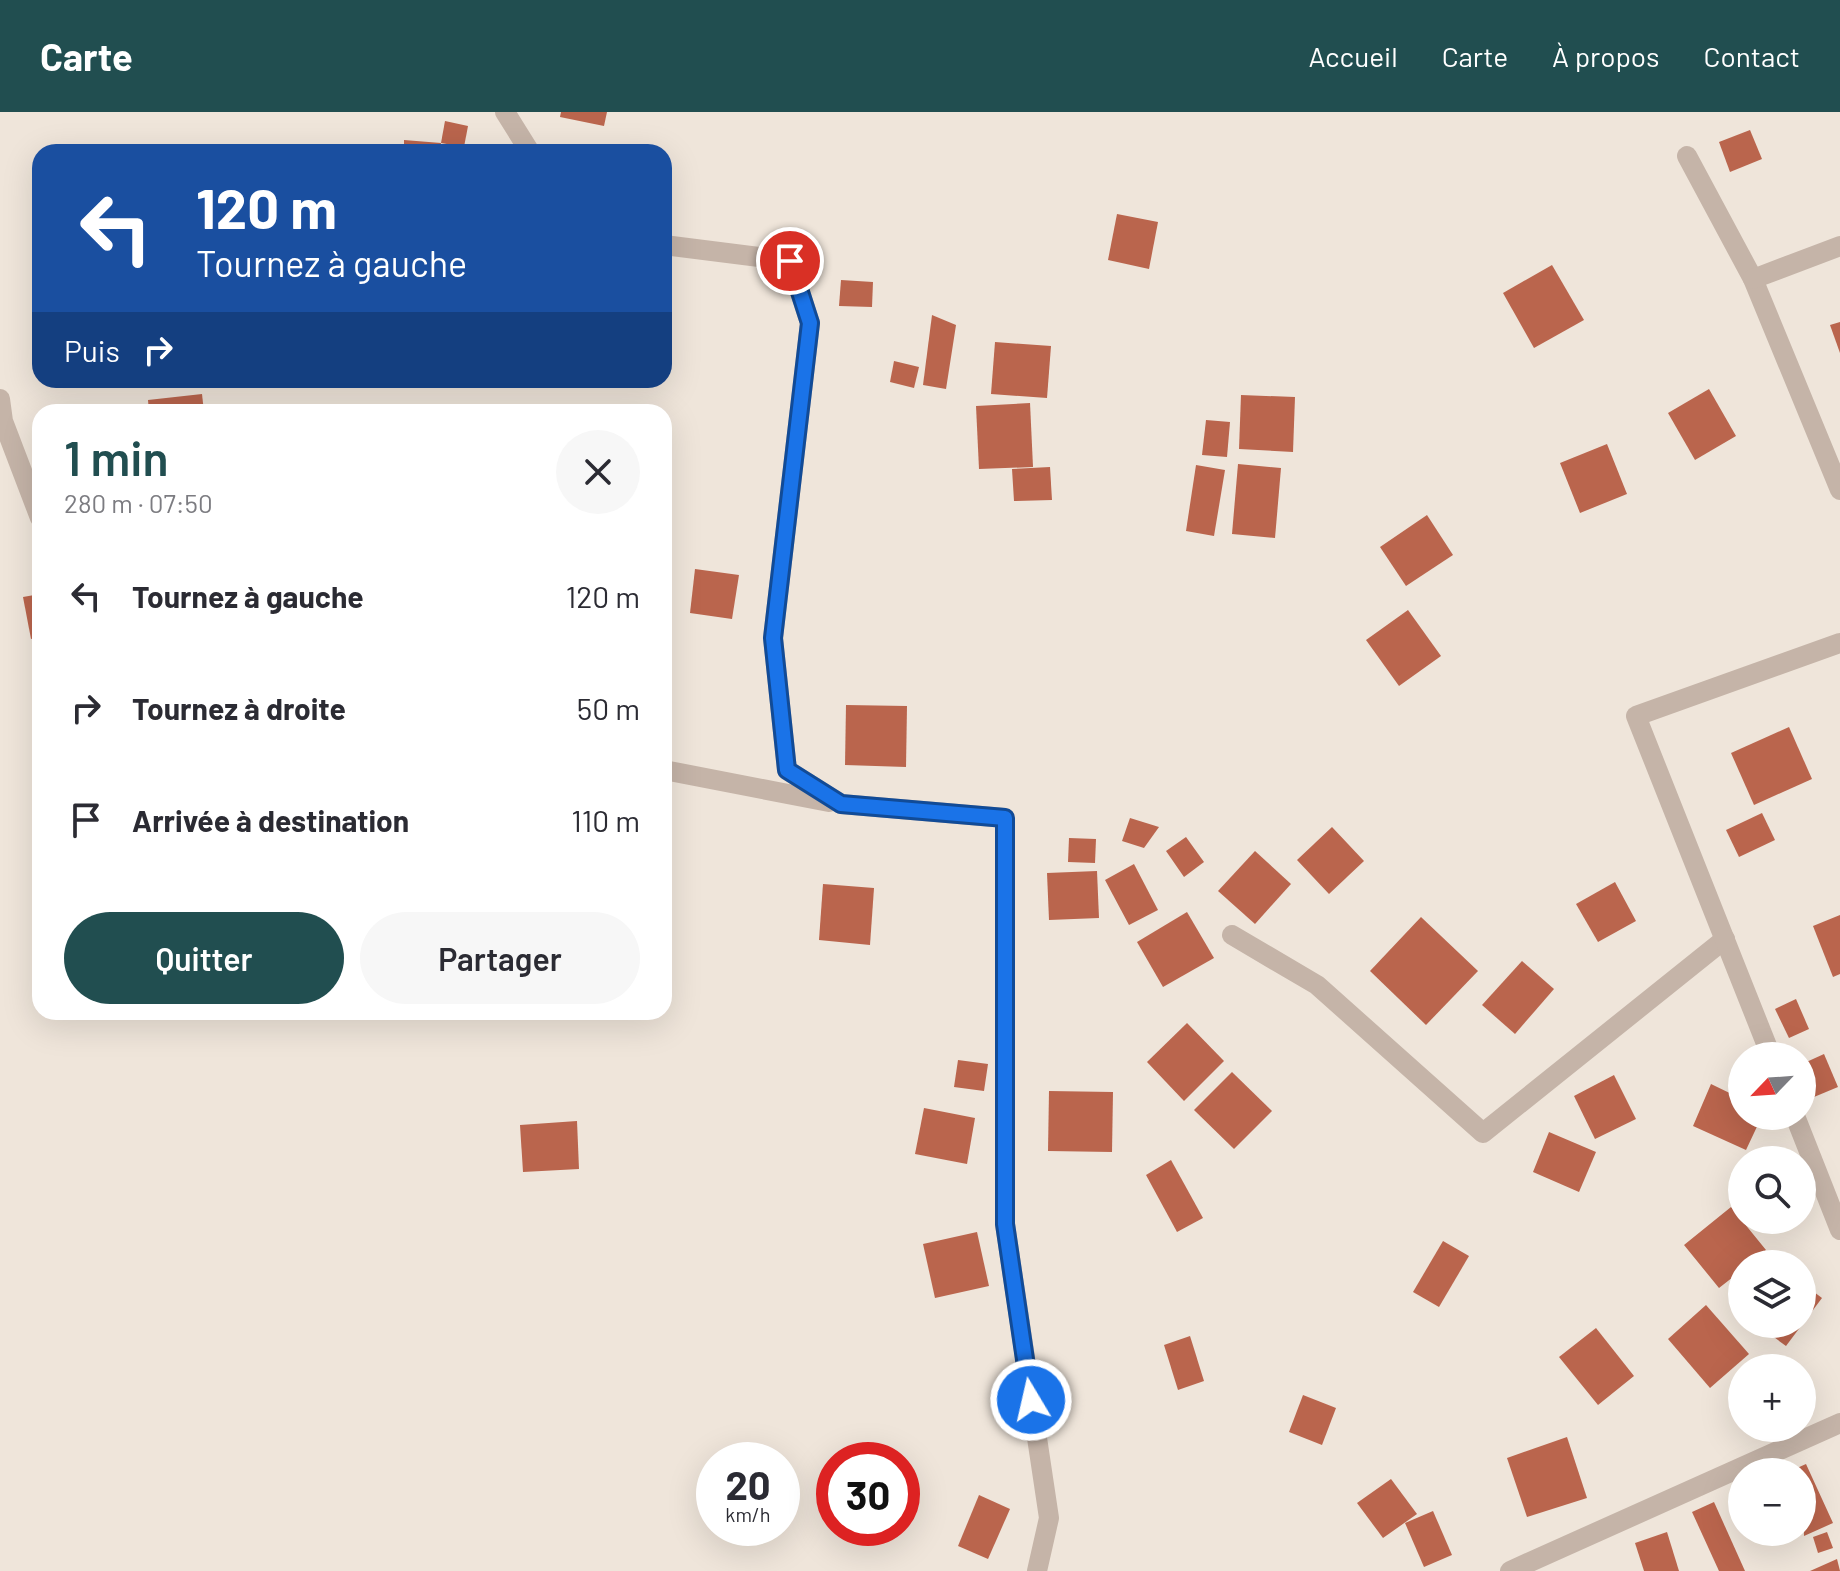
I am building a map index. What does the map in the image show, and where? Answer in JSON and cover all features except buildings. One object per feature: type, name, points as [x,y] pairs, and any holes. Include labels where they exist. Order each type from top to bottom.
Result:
[{"type":"street","points":[[505,112],[525,144]]},
{"type":"street","points":[[1687,156],[1753,279],[1840,490]]},
{"type":"street","points":[[672,246],[790,261],[810,323],[773,638],[787,770],[841,804]]},
{"type":"street","points":[[1753,279],[1840,246]]},
{"type":"street","points":[[0,399],[3,421],[32,497]]},
{"type":"street","points":[[1765,1042],[1636,716],[1840,643]]},
{"type":"street","points":[[672,772],[841,804],[1005,818],[1005,1224],[1049,1518],[1037,1571]]},
{"type":"street","points":[[1232,935],[1317,985],[1483,1133],[1725,939]]},
{"type":"street","points":[[1801,1130],[1840,1230]]},
{"type":"street","points":[[1510,1571],[1840,1423]]},
{"type":"route","points":[[790,261],[810,323],[773,638],[787,770],[841,804],[1005,818],[1005,1224],[1031,1400]]}]
